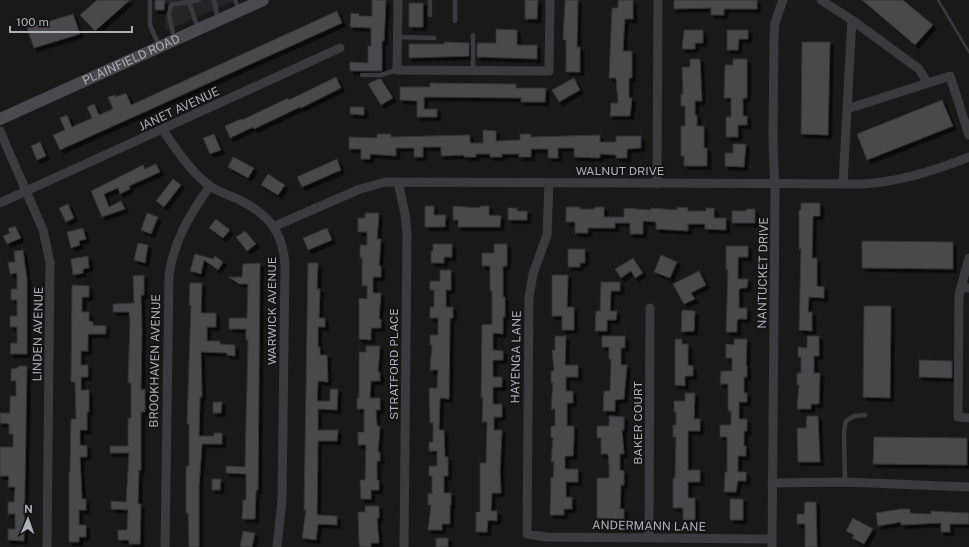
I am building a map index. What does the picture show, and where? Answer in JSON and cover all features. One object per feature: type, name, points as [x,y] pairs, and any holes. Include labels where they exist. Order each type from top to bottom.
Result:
[{"type":"main road","name":"PLAINFIELD ROAD","points":[[0,119],[218,20],[237,5],[263,0]]},
{"type":"street","points":[[398,0],[397,70],[473,71],[549,71],[550,0]]},
{"type":"street","points":[[657,184],[658,0]]},
{"type":"street","name":"NANTUCKET DRIVE","points":[[772,543],[775,185],[773,140],[774,35],[775,23],[783,0]]},
{"type":"street","points":[[822,0],[920,69],[927,82]]},
{"type":"street","points":[[843,184],[852,20]]},
{"type":"street","name":"JANET AVENUE","points":[[0,203],[340,48]]},
{"type":"street","points":[[847,109],[927,82],[950,76],[969,135]]},
{"type":"street","name":"WARWICK AVENUE","points":[[163,130],[179,154],[210,186],[253,207],[275,226],[284,251],[282,500],[277,547]]},
{"type":"street","name":"LINDEN AVENUE","points":[[0,131],[43,230],[50,262],[47,547]]},
{"type":"street","name":"WALNUT DRIVE","points":[[275,226],[360,189],[386,182],[775,185],[877,183],[915,176],[969,157]]},
{"type":"street","name":"STRATFORD PLACE","points":[[398,182],[405,214],[407,234],[404,547]]},
{"type":"street","name":"HAYENGA LANE","points":[[527,534],[529,298],[533,274],[546,235],[549,183]]},
{"type":"street","name":"BROOKHAVEN AVENUE","points":[[165,547],[169,275],[173,253],[179,236],[191,214],[210,186]]},
{"type":"street","points":[[969,258],[965,287],[959,296],[958,417],[969,418]]},
{"type":"street","name":"BAKER COURT","points":[[649,538],[650,308]]},
{"type":"street","points":[[772,483],[845,482],[969,487]]},
{"type":"street","name":"ANDERMANN LANE","points":[[527,534],[546,537],[649,538],[772,543]]},
{"type":"lane","points":[[150,0],[150,25],[159,46]]},
{"type":"lane","points":[[174,39],[170,14],[171,5],[199,0]]},
{"type":"lane","points":[[214,0],[218,20]]},
{"type":"lane","points":[[430,0],[430,15]]},
{"type":"lane","points":[[455,21],[456,0]]},
{"type":"lane","points":[[189,2],[198,29]]},
{"type":"lane","points":[[473,36],[473,71]]},
{"type":"lane","points":[[397,37],[434,38]]},
{"type":"lane","points":[[362,75],[381,75],[397,70]]},
{"type":"lane","points":[[845,482],[844,431],[846,421],[854,416],[865,415]]},
{"type":"shaded area","points":[[165,0],[236,0],[165,31]]},
{"type":"building","points":[[97,0],[130,0],[95,31],[80,15]]},
{"type":"building","points":[[155,0],[165,0],[164,10],[155,10]]},
{"type":"building","points":[[372,0],[386,0],[384,41],[382,41],[382,71],[350,71],[350,62],[368,63],[368,46],[371,46],[371,28],[350,27],[351,13],[359,14],[359,16],[372,16]]},
{"type":"building","points":[[525,0],[538,0],[537,19],[525,19]]},
{"type":"building","points":[[565,0],[578,0],[577,47],[580,47],[580,72],[566,72],[566,40],[563,40]]},
{"type":"building","points":[[618,0],[633,0],[633,19],[625,19],[623,51],[632,51],[632,78],[629,78],[629,98],[632,98],[630,116],[610,116],[611,103],[618,103],[616,78],[609,78],[612,8],[618,8]]},
{"type":"building","points":[[674,0],[757,0],[757,9],[724,9],[724,15],[711,15],[711,8],[674,9]]},
{"type":"building","points":[[862,0],[903,0],[933,25],[915,45]]},
{"type":"building","points":[[409,3],[423,3],[423,27],[409,27]]},
{"type":"building","points":[[337,11],[342,23],[60,150],[53,135],[65,130],[60,118],[67,115],[72,127],[92,118],[87,107],[94,104],[99,115],[113,109],[108,97],[115,95],[116,97],[126,93],[131,105]]},
{"type":"building","points":[[73,14],[80,34],[34,48],[27,28]]},
{"type":"building","points":[[496,29],[517,30],[517,45],[537,45],[537,59],[477,57],[477,43],[496,43]]},
{"type":"building","points":[[684,30],[703,30],[703,43],[695,43],[695,49],[682,49]]},
{"type":"building","points":[[727,30],[748,30],[748,39],[739,39],[738,50],[727,50]]},
{"type":"building","points":[[444,42],[469,43],[469,56],[409,58],[409,44],[444,44]]},
{"type":"building","points":[[802,42],[830,42],[828,135],[801,134]]},
{"type":"building","points":[[690,59],[700,59],[702,101],[695,101],[695,115],[697,115],[697,126],[704,126],[704,148],[707,148],[707,166],[684,166],[684,156],[681,156],[681,126],[685,126],[685,106],[681,106],[681,94],[683,94],[682,67],[690,67]]},
{"type":"building","points":[[733,59],[747,59],[747,98],[743,98],[743,116],[747,116],[747,125],[738,125],[738,137],[726,137],[726,117],[731,117],[731,98],[724,98],[725,65],[733,65]]},
{"type":"building","points":[[336,77],[341,88],[301,108],[300,107],[254,129],[253,127],[230,138],[225,126],[241,119],[242,120],[288,98],[289,100]]},
{"type":"building","points":[[574,78],[580,90],[559,102],[552,90]]},
{"type":"building","points":[[381,79],[393,98],[381,105],[368,84]]},
{"type":"building","points":[[430,83],[516,84],[516,88],[546,88],[545,102],[521,102],[521,98],[424,97],[424,109],[437,109],[437,117],[417,117],[417,101],[400,100],[400,87],[430,87]]},
{"type":"building","points":[[942,100],[953,126],[867,160],[857,134]]},
{"type":"building","points":[[350,107],[364,107],[364,115],[350,114]]},
{"type":"building","points":[[483,130],[496,131],[496,141],[520,140],[520,134],[531,134],[531,137],[600,135],[600,142],[616,142],[616,136],[641,136],[641,148],[627,149],[627,158],[616,158],[616,155],[600,154],[600,158],[574,157],[574,148],[558,148],[558,158],[548,158],[548,149],[531,149],[531,157],[519,157],[519,154],[502,154],[502,157],[490,157],[490,154],[476,154],[476,157],[464,157],[464,155],[441,156],[441,147],[423,147],[423,157],[414,157],[414,148],[396,148],[396,156],[370,154],[370,159],[361,159],[361,149],[349,149],[349,137],[377,138],[377,134],[391,134],[391,137],[470,135],[470,143],[483,143]]},
{"type":"building","points":[[214,134],[221,150],[210,154],[203,138]]},
{"type":"building","points":[[40,142],[46,156],[37,160],[31,146]]},
{"type":"building","points":[[733,144],[746,144],[744,167],[725,166],[725,153],[733,153]]},
{"type":"building","points":[[233,157],[254,168],[248,178],[228,167]]},
{"type":"building","points":[[337,159],[341,170],[302,187],[297,177]]},
{"type":"building","points":[[156,164],[160,172],[129,186],[130,189],[120,194],[118,188],[104,194],[109,207],[121,201],[125,209],[102,217],[91,191],[143,165],[145,169]]},
{"type":"building","points":[[268,174],[285,185],[278,195],[261,185]]},
{"type":"building","points":[[173,179],[181,185],[164,207],[156,201]]},
{"type":"building","points":[[801,203],[820,203],[820,216],[813,216],[812,258],[817,258],[817,286],[824,287],[824,298],[809,297],[808,312],[812,312],[812,331],[799,330],[801,249],[799,249],[799,210],[801,210]]},
{"type":"building","points":[[68,204],[74,218],[66,222],[59,208]]},
{"type":"building","points":[[425,206],[434,206],[434,215],[446,215],[445,227],[425,227]]},
{"type":"building","points":[[453,206],[480,208],[480,206],[489,206],[489,215],[501,216],[500,227],[458,227],[458,220],[453,220]]},
{"type":"building","points":[[566,207],[595,209],[595,207],[604,207],[604,217],[624,217],[624,208],[677,210],[677,207],[688,208],[688,211],[706,211],[706,208],[714,208],[714,218],[726,218],[726,230],[705,229],[705,224],[688,224],[688,231],[656,229],[656,222],[643,221],[643,234],[630,234],[630,223],[615,223],[615,228],[588,228],[588,233],[575,233],[575,222],[566,222]]},
{"type":"building","points":[[508,208],[517,208],[517,211],[527,211],[527,220],[508,220]]},
{"type":"building","points":[[746,209],[755,209],[755,223],[732,223],[732,211],[746,211]]},
{"type":"building","points":[[147,213],[158,217],[151,234],[141,230]]},
{"type":"building","points":[[365,213],[379,213],[377,239],[381,239],[379,266],[381,266],[381,277],[373,277],[373,293],[381,293],[379,319],[381,319],[381,328],[371,328],[371,340],[359,339],[359,298],[367,299],[367,286],[362,286],[362,258],[360,258],[360,245],[367,245],[367,232],[358,232],[358,218],[365,218]]},
{"type":"building","points":[[216,219],[230,230],[223,238],[209,228]]},
{"type":"building","points":[[15,226],[21,238],[7,244],[3,236],[10,233],[8,229]]},
{"type":"building","points":[[83,228],[86,239],[79,241],[80,245],[71,248],[67,232]]},
{"type":"building","points":[[327,228],[332,240],[308,250],[303,238]]},
{"type":"building","points":[[245,231],[256,244],[247,251],[236,237]]},
{"type":"building","points":[[862,241],[953,242],[953,269],[862,268]]},
{"type":"building","points":[[138,243],[148,245],[145,263],[134,260]]},
{"type":"building","points":[[433,244],[452,244],[452,257],[444,257],[444,263],[431,263],[431,251],[433,251]]},
{"type":"building","points":[[494,244],[507,244],[507,266],[503,266],[503,297],[505,297],[505,317],[503,317],[503,334],[493,333],[493,350],[503,351],[503,360],[493,360],[493,377],[502,377],[502,387],[493,387],[493,404],[502,404],[502,417],[494,417],[494,430],[502,430],[500,470],[501,493],[492,493],[491,511],[497,511],[497,521],[488,520],[487,532],[476,532],[476,512],[480,512],[480,463],[486,463],[487,422],[482,422],[483,398],[481,398],[482,325],[492,324],[490,266],[482,266],[482,253],[494,253]]},
{"type":"building","points":[[726,246],[748,246],[748,257],[739,257],[738,259],[738,279],[748,279],[747,288],[741,288],[739,290],[739,308],[747,308],[747,319],[739,319],[737,321],[737,332],[726,332],[728,270],[726,270]]},
{"type":"building","points":[[568,249],[585,249],[585,263],[580,263],[580,267],[568,267]]},
{"type":"building","points":[[23,250],[27,280],[27,354],[10,354],[11,343],[17,343],[17,327],[10,327],[10,316],[17,316],[17,300],[11,300],[11,289],[17,289],[17,273],[10,274],[8,262],[15,262],[14,251]]},
{"type":"building","points":[[195,254],[213,259],[215,256],[223,262],[218,270],[204,260],[201,274],[190,271]]},
{"type":"building","points":[[661,255],[677,262],[670,278],[654,272]]},
{"type":"building","points":[[88,256],[89,268],[83,269],[83,273],[73,275],[71,259]]},
{"type":"building","points":[[633,258],[643,273],[635,278],[631,271],[621,278],[615,269]]},
{"type":"building","points":[[260,263],[258,490],[256,490],[255,519],[242,519],[243,500],[246,500],[246,474],[226,473],[226,466],[245,467],[248,340],[246,340],[246,329],[229,329],[229,318],[247,318],[248,284],[239,284],[229,277],[242,277],[243,264]]},
{"type":"building","points":[[308,263],[318,263],[317,289],[320,289],[319,318],[325,318],[325,327],[318,327],[318,347],[320,347],[320,355],[327,355],[328,382],[318,381],[317,401],[330,401],[330,389],[338,389],[337,410],[318,409],[318,430],[338,430],[337,441],[318,441],[317,515],[337,516],[337,525],[318,524],[316,540],[302,538],[306,510],[304,510]]},
{"type":"building","points":[[440,270],[451,270],[451,290],[446,290],[446,307],[453,307],[453,318],[450,318],[449,399],[440,398],[439,430],[444,430],[445,457],[448,457],[448,476],[444,476],[444,493],[451,493],[451,505],[450,524],[442,524],[442,530],[428,530],[431,505],[428,505],[428,493],[432,494],[432,476],[429,476],[429,466],[437,466],[437,451],[429,451],[429,442],[433,442],[433,423],[430,423],[429,388],[437,388],[438,370],[430,370],[432,345],[430,345],[430,335],[438,335],[438,318],[430,318],[430,307],[434,307],[434,290],[430,290],[430,281],[440,281]]},
{"type":"building","points":[[699,271],[706,285],[691,293],[695,299],[684,304],[673,284]]},
{"type":"building","points":[[144,275],[144,295],[141,295],[141,390],[145,389],[145,412],[141,412],[141,470],[139,470],[138,504],[141,504],[140,544],[129,544],[129,540],[118,540],[118,530],[127,530],[128,510],[111,509],[111,501],[126,502],[129,453],[110,453],[110,446],[128,446],[128,418],[131,418],[131,383],[128,383],[130,320],[129,312],[113,312],[113,304],[134,303],[133,276]]},
{"type":"building","points":[[552,275],[568,275],[567,307],[574,307],[574,330],[562,330],[562,316],[552,316]]},
{"type":"building","points":[[601,282],[620,282],[620,291],[611,291],[610,311],[617,311],[616,320],[607,320],[607,331],[595,331],[596,311],[600,311]]},
{"type":"building","points":[[190,283],[202,283],[201,313],[216,313],[216,327],[207,327],[207,341],[220,341],[220,344],[235,345],[235,356],[227,355],[227,353],[201,352],[202,397],[200,397],[199,436],[214,436],[214,433],[222,433],[222,444],[202,444],[199,486],[199,547],[189,547],[188,513],[186,513],[186,466],[189,466],[189,424],[187,424],[191,305],[189,305]]},
{"type":"building","points":[[72,285],[89,286],[89,297],[82,297],[82,312],[89,312],[89,321],[93,322],[93,325],[106,326],[106,334],[88,334],[88,351],[81,351],[81,365],[88,365],[88,377],[81,377],[81,390],[89,390],[89,412],[87,412],[87,430],[80,430],[80,445],[87,446],[87,457],[80,457],[82,499],[86,499],[86,510],[79,510],[79,525],[86,525],[86,537],[79,537],[79,542],[69,542],[71,419],[76,419],[75,382],[71,382]]},
{"type":"building","points":[[864,306],[891,306],[890,398],[863,397]]},
{"type":"building","points":[[682,310],[695,311],[694,331],[681,332]]},
{"type":"building","points":[[555,336],[566,336],[565,365],[578,365],[578,377],[566,377],[566,391],[573,391],[573,403],[567,403],[567,426],[574,426],[574,438],[573,456],[565,456],[565,469],[578,469],[578,482],[566,482],[566,497],[572,497],[572,509],[564,509],[564,515],[550,515],[551,477],[553,478],[554,462],[551,462],[553,438],[551,438],[551,426],[555,426],[555,409],[551,409],[553,383],[551,383],[551,371],[554,371],[552,350],[555,350]]},
{"type":"building","points":[[602,336],[625,336],[625,348],[621,348],[621,365],[627,365],[624,399],[615,400],[615,411],[603,411],[604,391],[610,391],[611,359],[609,359],[609,347],[602,347]]},
{"type":"building","points":[[807,336],[819,336],[819,356],[814,356],[814,373],[820,373],[819,404],[811,404],[811,409],[797,409],[799,385],[797,385],[797,373],[801,373],[801,357],[798,357],[798,347],[807,348]]},
{"type":"building","points":[[675,339],[682,339],[682,344],[688,344],[688,365],[693,366],[693,376],[685,376],[685,386],[675,385]]},
{"type":"building","points":[[734,339],[747,339],[747,377],[744,377],[744,393],[747,393],[747,402],[739,402],[739,419],[747,419],[747,431],[744,431],[746,456],[738,456],[738,472],[746,472],[746,481],[738,481],[736,492],[724,492],[725,472],[727,472],[727,437],[720,437],[720,425],[731,425],[731,411],[728,411],[728,384],[720,384],[721,371],[732,371],[732,358],[726,358],[726,344],[734,345]]},
{"type":"building","points":[[366,346],[380,346],[378,372],[380,372],[380,381],[371,381],[370,398],[380,398],[380,410],[376,410],[377,426],[380,426],[378,452],[380,452],[380,461],[377,461],[377,480],[379,480],[379,490],[371,490],[371,499],[361,499],[360,480],[365,480],[366,445],[358,445],[358,432],[364,432],[364,409],[357,409],[357,398],[359,398],[359,352],[366,352]]},
{"type":"building","points":[[919,360],[952,361],[952,378],[919,377]]},
{"type":"building","points":[[18,366],[27,366],[24,541],[8,540],[8,529],[15,529],[15,514],[8,514],[8,502],[14,502],[15,487],[8,487],[9,476],[0,476],[0,447],[13,447],[13,434],[9,434],[9,424],[0,423],[0,413],[10,413],[10,396],[16,396],[16,381],[11,381],[11,369],[18,368]]},
{"type":"building","points":[[685,393],[695,393],[694,419],[700,419],[700,431],[688,431],[688,470],[700,470],[700,482],[688,482],[688,498],[695,498],[695,520],[683,520],[683,508],[673,508],[673,478],[675,478],[676,437],[673,437],[673,425],[676,425],[674,401],[685,401]]},
{"type":"building","points":[[213,402],[222,402],[221,413],[213,413]]},
{"type":"building","points":[[609,416],[624,417],[624,430],[622,430],[624,454],[620,454],[620,470],[624,471],[624,485],[621,485],[620,509],[624,509],[624,519],[597,518],[597,478],[609,478],[609,465],[608,454],[601,454],[601,438],[597,438],[597,426],[609,426]]},
{"type":"building","points":[[807,416],[818,416],[820,462],[798,462],[797,428],[806,428]]},
{"type":"building","points":[[874,437],[967,438],[967,465],[873,464]]},
{"type":"building","points":[[212,479],[221,479],[220,490],[212,490]]},
{"type":"building","points":[[730,499],[743,499],[743,520],[730,520]]},
{"type":"building","points":[[805,502],[816,502],[817,547],[805,547],[805,524],[797,524],[797,514],[804,514]]},
{"type":"building","points":[[365,506],[379,506],[379,518],[377,518],[379,543],[371,543],[371,547],[360,547],[359,543],[358,512],[365,512]]},
{"type":"building","points":[[910,509],[910,513],[931,514],[931,511],[969,513],[969,524],[950,524],[950,532],[941,532],[941,523],[901,525],[901,522],[878,526],[876,513]]},
{"type":"building","points":[[853,518],[873,529],[864,544],[852,538],[854,535],[846,531]]},
{"type":"building","points":[[243,531],[255,533],[252,547],[240,547]]},
{"type":"building","points":[[436,538],[448,538],[448,547],[436,547]]},
{"type":"waterway","points":[[938,0],[969,52]]}]
